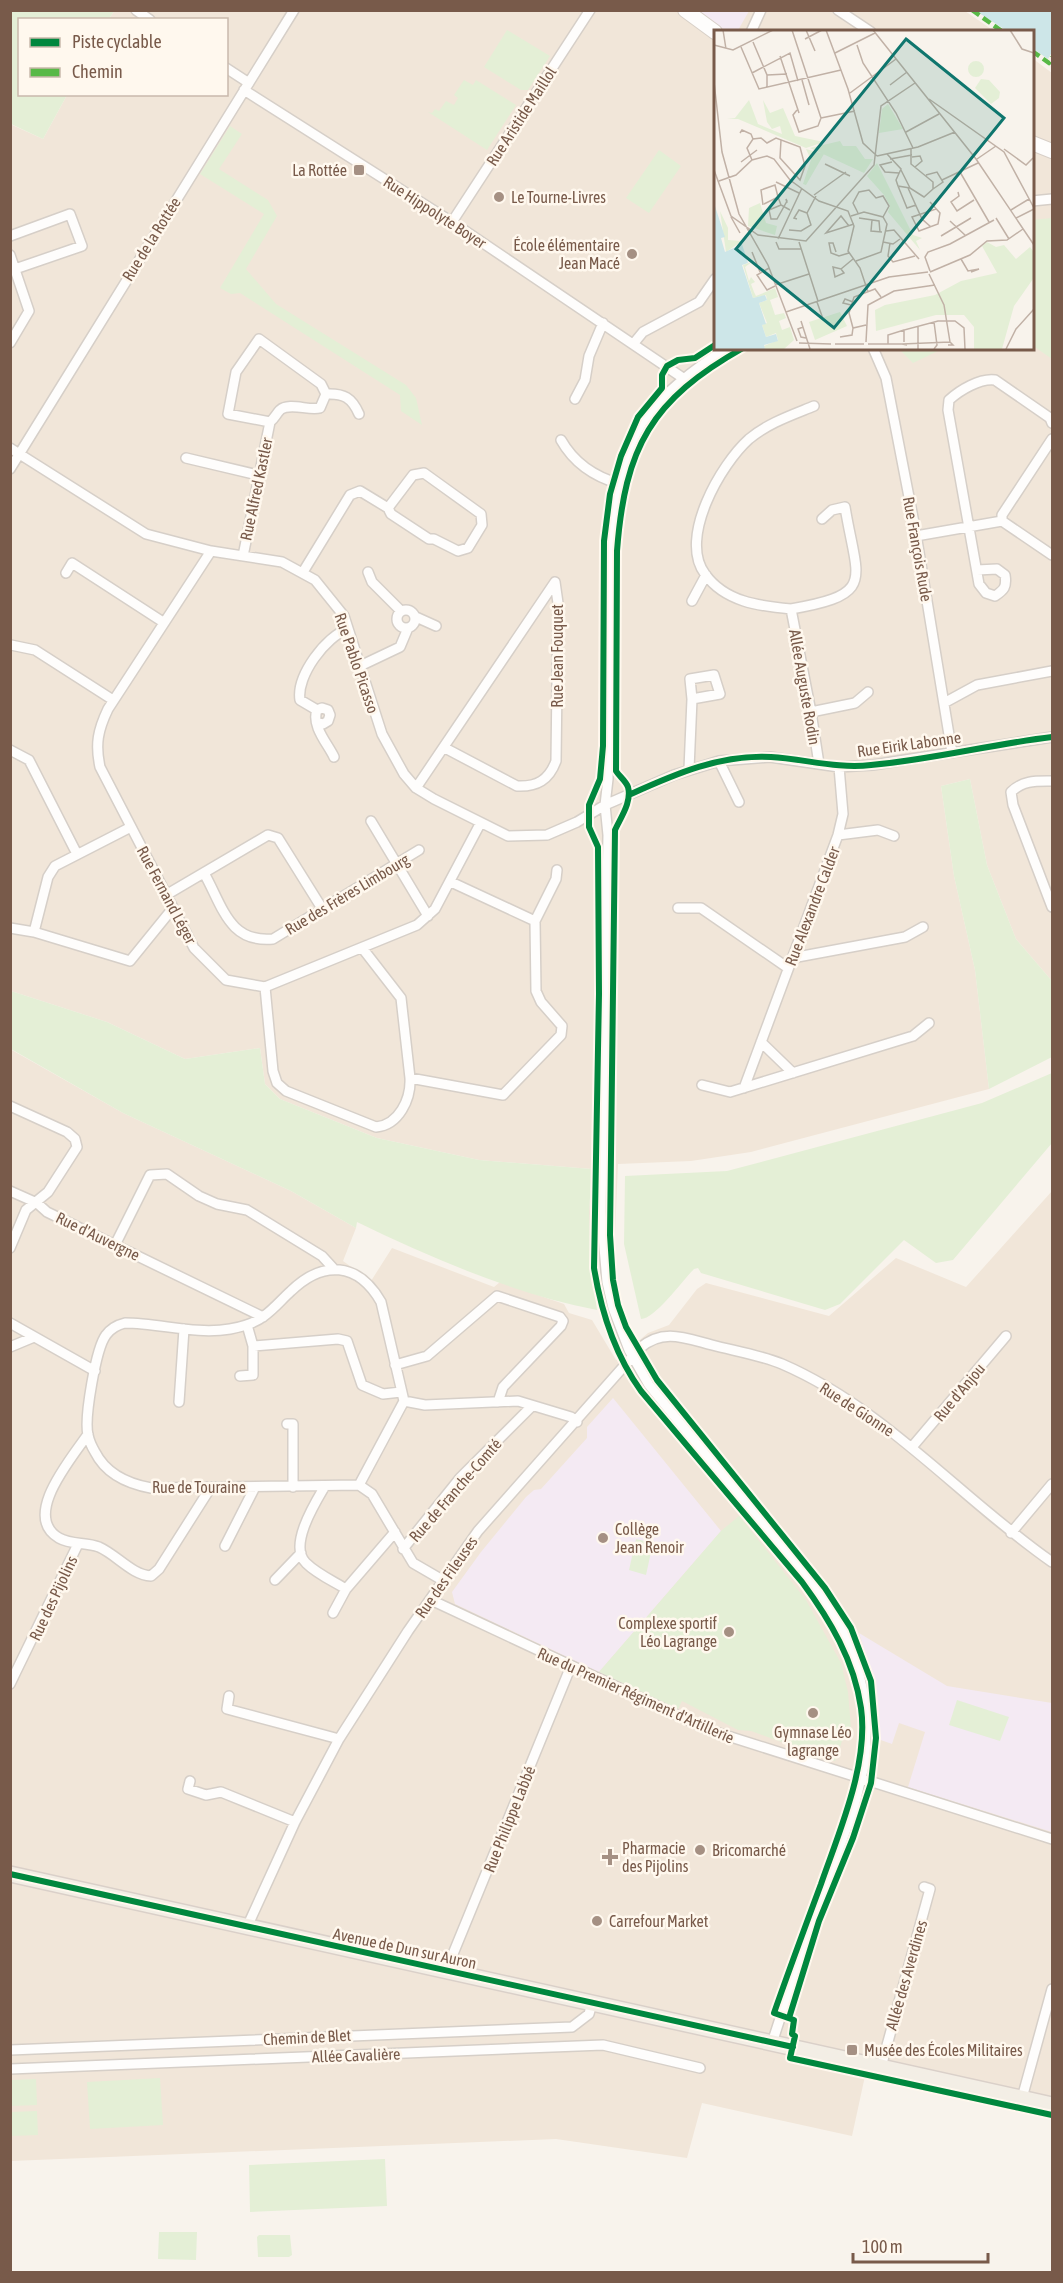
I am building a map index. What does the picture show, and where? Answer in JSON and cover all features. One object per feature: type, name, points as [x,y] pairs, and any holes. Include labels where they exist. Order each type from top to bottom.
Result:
[{"type":"main road","name":"Avenue de Dun sur Auron","points":[[10,1874],[1053,2105]]},
{"type":"street","name":"Rue de la Rottée","points":[[10,469],[294,10]]},
{"type":"street","name":"Rue Aristide Maillol","points":[[452,222],[590,10]]},
{"type":"street","points":[[685,10],[714,31]]},
{"type":"street","points":[[752,30],[761,10]]},
{"type":"street","points":[[838,10],[869,30]]},
{"type":"street","name":"Rue Hippolyte Boyer","points":[[228,70],[247,87],[634,343],[683,378]]},
{"type":"street","points":[[1033,143],[1053,151]]},
{"type":"street","points":[[1033,201],[1053,199]]},
{"type":"street","points":[[10,236],[70,214],[82,246],[15,269]]},
{"type":"street","points":[[10,255],[29,311],[10,343]]},
{"type":"street","points":[[634,343],[643,332],[699,302],[714,280]]},
{"type":"street","points":[[575,399],[585,380],[589,356],[603,323]]},
{"type":"street","name":"Rue Alfred Kastler","points":[[270,422],[228,414],[236,372],[259,339],[321,384],[326,393]]},
{"type":"street","points":[[724,350],[683,378],[642,424],[620,484],[612,539],[608,779],[605,805],[608,835],[601,1212],[607,1282],[613,1308],[633,1357],[649,1385],[816,1587],[840,1625],[855,1657],[867,1709],[868,1736],[853,1810],[812,1920],[772,2043]]},
{"type":"street","name":"Rue François Rude","points":[[874,350],[886,378],[916,536],[952,753]]},
{"type":"street","points":[[977,570],[948,410],[949,400],[959,392],[987,379],[995,380],[1050,418],[1053,423]]},
{"type":"street","name":"Rue Alfred Kastler","points":[[326,393],[340,393],[354,402],[359,414]]},
{"type":"street","name":"Rue Alfred Kastler","points":[[243,556],[270,422],[279,411],[287,407],[313,410],[320,408],[326,393]]},
{"type":"street","points":[[692,601],[706,575],[699,560],[700,524],[712,488],[723,468],[751,437],[774,422],[814,406]]},
{"type":"street","points":[[1002,521],[1002,515],[1053,439]]},
{"type":"street","points":[[561,440],[570,456],[579,463],[594,474],[620,484]]},
{"type":"street","name":"Rue Pablo Picasso","points":[[10,448],[146,534],[211,551],[282,562],[303,572],[324,588],[337,605],[348,629],[388,749],[416,788],[480,824],[508,836],[547,835],[605,805]]},
{"type":"street","points":[[186,458],[258,475]]},
{"type":"street","points":[[303,572],[350,495],[355,491],[360,491],[388,508],[392,514],[429,539],[434,538],[458,551],[468,548],[482,525],[481,514],[424,473],[413,475],[388,508]]},
{"type":"street","name":"Allée Auguste Rodin","points":[[706,575],[720,589],[749,604],[791,609],[843,597],[854,585],[857,570],[845,507],[832,510],[822,519]]},
{"type":"street","points":[[916,536],[1002,521],[1053,555]]},
{"type":"street","name":"Rue Fernand Léger","points":[[211,551],[113,700],[98,730],[96,748],[100,767],[194,948],[207,964],[226,980],[265,987]]},
{"type":"street","points":[[66,573],[72,563],[163,622]]},
{"type":"street","points":[[368,572],[372,582],[401,611]]},
{"type":"street","name":"Rue Jean Fouquet","points":[[416,788],[555,582],[558,603],[556,761],[552,772],[544,781],[530,787],[517,786],[445,748]]},
{"type":"street","name":"Allée Auguste Rodin","points":[[791,609],[812,712],[819,764]]},
{"type":"street","points":[[408,628],[402,627],[398,622],[397,616],[401,611],[410,610],[416,617],[436,626]]},
{"type":"street","points":[[360,666],[400,647],[408,628],[415,623],[416,617]]},
{"type":"street","points":[[318,723],[323,724],[330,716],[322,708],[317,710],[300,700],[304,672],[332,638],[348,629]]},
{"type":"street","points":[[11,645],[35,650],[113,700]]},
{"type":"street","points":[[944,703],[977,685],[1053,671]]},
{"type":"street","points":[[812,712],[855,703],[867,692]]},
{"type":"street","points":[[689,769],[692,699]]},
{"type":"street","points":[[317,710],[314,717],[318,723],[319,732],[334,758]]},
{"type":"street","name":"Rue Eirik Labonne","points":[[605,805],[689,769],[719,761],[770,757],[838,767],[873,765],[1053,737]]},
{"type":"street","points":[[10,750],[29,760],[77,854]]},
{"type":"street","points":[[719,761],[739,802]]},
{"type":"street","name":"Rue Alexandre Calder","points":[[744,1088],[838,835],[843,814],[838,767]]},
{"type":"street","points":[[1053,781],[1029,782],[1018,785],[1011,792],[1013,805],[1053,908]]},
{"type":"street","points":[[371,821],[428,916]]},
{"type":"street","points":[[363,949],[401,998],[411,1088],[396,1120],[387,1126],[376,1127],[286,1090],[277,1083],[273,1071],[265,987],[363,949],[417,925],[435,909],[480,824]]},
{"type":"street","points":[[34,932],[48,877],[55,866],[131,827]]},
{"type":"street","points":[[838,835],[878,830],[894,836]]},
{"type":"street","points":[[166,895],[273,834],[278,838],[322,910]]},
{"type":"street","name":"Rue des Frères Limbourg","points":[[204,873],[239,933],[256,941],[273,939],[419,850]]},
{"type":"street","points":[[410,1078],[503,1095],[561,1035],[562,1026],[541,1002],[536,991],[535,921],[556,879],[557,870]]},
{"type":"street","points":[[451,882],[535,921]]},
{"type":"street","points":[[10,928],[34,932],[130,961],[173,908]]},
{"type":"street","points":[[678,908],[701,908],[790,963],[905,937],[923,927]]},
{"type":"street","points":[[702,1085],[730,1092],[913,1036],[929,1023]]},
{"type":"street","points":[[761,1042],[793,1073]]},
{"type":"street","name":"Rue d'Auvergne","points":[[10,1106],[67,1132],[75,1139],[76,1147],[48,1192],[37,1203],[47,1212],[263,1317]]},
{"type":"street","points":[[115,1245],[150,1175],[167,1174],[199,1196],[217,1204],[247,1209],[322,1256],[333,1268],[359,1276],[375,1292],[381,1302],[403,1396],[359,1485],[372,1494],[414,1563],[444,1581]]},
{"type":"street","points":[[10,1191],[37,1203]]},
{"type":"street","points":[[10,1248],[26,1210],[37,1203]]},
{"type":"street","name":"Rue de Touraine","points":[[333,1268],[314,1273],[263,1317],[247,1325],[213,1331],[134,1323],[115,1326],[104,1337],[95,1371],[88,1405],[88,1434],[96,1454],[126,1482],[151,1488],[359,1485]]},
{"type":"street","points":[[395,1365],[427,1356],[497,1296],[560,1317],[563,1321],[561,1326],[503,1387],[498,1402]]},
{"type":"street","points":[[10,1323],[95,1371]]},
{"type":"street","points":[[240,1376],[253,1375],[253,1346],[247,1325]]},
{"type":"street","points":[[179,1402],[184,1329]]},
{"type":"street","name":"Rue de Gionne","points":[[633,1357],[650,1340],[666,1335],[772,1360],[858,1406],[883,1423],[1011,1533],[1053,1562]]},
{"type":"street","name":"Rue d'Anjou","points":[[912,1447],[1006,1336]]},
{"type":"street","points":[[10,1347],[34,1337]]},
{"type":"street","points":[[253,1346],[343,1339],[350,1344],[362,1384],[383,1394],[403,1396],[425,1405],[518,1401],[571,1417],[577,1422]]},
{"type":"street","name":"Rue des Fileuses","points":[[248,1927],[295,1822],[339,1739],[372,1684],[478,1531],[633,1357]]},
{"type":"street","name":"Rue de Franche-Comté","points":[[404,1549],[434,1515],[460,1478],[532,1406]]},
{"type":"street","points":[[287,1424],[293,1424],[293,1487]]},
{"type":"street","points":[[88,1434],[50,1493],[44,1508],[48,1529],[59,1538],[78,1544],[89,1543],[103,1549],[143,1576],[151,1576],[159,1569],[211,1488]]},
{"type":"street","points":[[1011,1533],[1053,1484]]},
{"type":"street","points":[[325,1486],[307,1517],[301,1553],[305,1563],[346,1589]]},
{"type":"street","points":[[225,1546],[255,1487]]},
{"type":"street","points":[[333,1612],[346,1589],[395,1532]]},
{"type":"street","name":"Rue des Pijolins","points":[[10,1684],[78,1544]]},
{"type":"street","points":[[275,1580],[301,1553]]},
{"type":"street","name":"Rue du Premier Régiment d'Artillerie","points":[[431,1600],[709,1730],[1053,1839]]},
{"type":"street","name":"Rue Philippe Labbé","points":[[446,1971],[571,1666]]},
{"type":"street","points":[[229,1696],[227,1709],[339,1739]]},
{"type":"street","points":[[190,1781],[188,1789],[206,1795],[221,1792],[295,1822]]},
{"type":"street","name":"Allée des Averdines","points":[[881,2067],[930,1889],[924,1887]]},
{"type":"street","points":[[1022,2098],[1053,1989]]},
{"type":"street","name":"Chemin de Blet","points":[[10,2050],[572,2026],[589,2014],[592,2003]]},
{"type":"street","name":"Allée Cavalière","points":[[10,2069],[603,2045],[699,2068]]},
{"type":"shaded area","points":[[114,11],[965,11],[993,30],[714,30],[714,350],[1033,350],[1033,59],[1052,73],[1052,981],[1016,939],[987,865],[970,779],[941,786],[954,876],[975,970],[989,1089],[751,1152],[691,1161],[618,1164],[614,1258],[590,1254],[589,1212],[592,1169],[479,1160],[377,1138],[280,1099],[265,1084],[260,1048],[185,1059],[107,1022],[11,991],[10,124],[43,139],[66,96],[228,96],[228,18],[110,18]]},
{"type":"shaded area","points":[[695,11],[749,11],[738,30],[724,30]]},
{"type":"shaded area","points":[[10,1049],[123,1113],[291,1191],[356,1228],[343,1261],[371,1281],[392,1248],[494,1287],[500,1282],[564,1304],[569,1313],[592,1320],[616,1360],[648,1333],[669,1325],[697,1289],[706,1283],[829,1316],[896,1258],[966,1287],[1052,1191],[1052,2118],[865,2076],[852,2136],[702,2103],[687,2158],[556,2139],[11,2161]]},
{"type":"shaded area","name":"Collège Jean Renoir","points":[[613,1398],[721,1531],[599,1672],[455,1604],[452,1592],[526,1497],[534,1490],[541,1489],[587,1438],[587,1427]]},
{"type":"shaded area","points":[[859,1633],[947,1686],[1052,1703],[1052,1832],[908,1787],[925,1732],[899,1723],[892,1744],[878,1739],[874,1680]]},
{"type":"green space","points":[[10,11],[114,11],[110,18],[18,18],[18,96],[66,96],[43,139],[11,124]]},
{"type":"green space","points":[[507,30],[550,56],[528,90],[521,90],[484,67]]},
{"type":"green space","points":[[464,80],[473,85],[476,80],[516,105],[487,150],[428,112],[432,113],[435,109],[439,111],[446,101],[454,105],[458,98],[454,95]]},
{"type":"green space","points":[[230,126],[242,134],[219,169],[268,200],[277,216],[246,269],[276,304],[406,385],[416,398],[422,425],[401,411],[400,395],[240,293],[231,294],[220,288],[264,214],[200,174]]},
{"type":"green space","points":[[659,150],[681,166],[649,213],[626,198]]},
{"type":"green space","points":[[1052,218],[1052,359],[1033,346],[1033,220]]},
{"type":"green space","points":[[900,350],[940,350],[913,363]]},
{"type":"green space","points":[[970,779],[987,865],[1016,939],[1052,981],[1052,1057],[989,1089],[975,970],[954,876],[941,786]]},
{"type":"green space","points":[[11,991],[107,1022],[185,1059],[260,1048],[265,1084],[280,1099],[377,1138],[479,1160],[592,1169],[589,1212],[590,1254],[597,1310],[536,1295],[475,1274],[357,1222],[356,1228],[291,1191],[123,1113],[11,1049]]},
{"type":"green space","points":[[1052,1073],[1052,1143],[953,1260],[936,1263],[904,1240],[840,1304],[825,1310],[701,1273],[698,1268],[694,1269],[654,1313],[641,1319],[624,1244],[625,1176],[727,1171],[982,1103]]},
{"type":"green space","name":"Complexe sportif Léo Lagrange","points":[[739,1516],[806,1600],[841,1663],[848,1692],[851,1728],[847,1727],[835,1761],[751,1731],[738,1730],[682,1701],[678,1709],[599,1672],[721,1531]]},
{"type":"green space","points":[[636,1539],[653,1543],[646,1575],[629,1570]]},
{"type":"green space","points":[[957,1700],[1009,1717],[1000,1741],[949,1725]]},
{"type":"green space","points":[[160,2078],[163,2125],[90,2129],[87,2082]]},
{"type":"green space","points":[[36,2079],[37,2105],[11,2106],[11,2080]]},
{"type":"green space","points":[[37,2111],[38,2135],[11,2136],[11,2112]]},
{"type":"green space","points":[[385,2159],[387,2206],[250,2212],[249,2165]]},
{"type":"green space","points":[[159,2232],[197,2232],[196,2260],[158,2259]]},
{"type":"green space","points":[[259,2235],[290,2235],[292,2255],[289,2257],[258,2257],[257,2237]]},
{"type":"water","points":[[976,11],[1052,11],[1052,52],[1048,59],[1033,49],[1033,30],[1005,30]]},
{"type":"marked path","points":[[972,10],[1000,30]]},
{"type":"marked path","points":[[1033,52],[1049,63],[1052,57]]},
{"type":"cycle path","points":[[714,346],[695,358],[678,360],[667,366],[662,375],[662,388],[638,417],[621,456],[610,494],[604,541],[603,746],[600,779],[589,805],[589,827],[598,847],[599,994],[594,1268],[597,1284],[610,1332],[632,1377],[641,1391],[802,1582],[839,1641],[858,1690],[862,1730],[857,1775],[836,1842],[774,2013],[794,2020],[792,2034],[795,2036],[790,2058],[1052,2115]]},
{"type":"cycle path","points":[[740,350],[686,387],[665,408],[648,430],[636,455],[627,483],[621,515],[617,551],[616,771],[627,785],[629,793],[625,809],[615,830],[610,1235],[613,1280],[618,1305],[626,1327],[657,1380],[825,1588],[851,1628],[871,1681],[876,1738],[871,1783],[853,1838],[819,1921],[789,2018]]},
{"type":"cycle path","points":[[631,794],[681,773],[734,759],[771,757],[858,766],[916,760],[1052,737]]},
{"type":"cycle path","points":[[10,1874],[793,2047]]},
{"type":"place","name":"La Rottée","points":[[359,170]]},
{"type":"place","name":"Le Tourne-Livres","points":[[499,197]]},
{"type":"place","name":"École élémentaire Jean Macé","points":[[632,254]]},
{"type":"place","name":"Collège Jean Renoir","points":[[603,1538]]},
{"type":"place","name":"Complexe sportif Léo Lagrange","points":[[729,1632]]},
{"type":"place","name":"Gymnase Léo lagrange","points":[[813,1713]]},
{"type":"place","name":"Bricomarché","points":[[700,1850]]},
{"type":"place","name":"Pharmacie des Pijolins","points":[[610,1857]]},
{"type":"place","name":"Carrefour Market","points":[[597,1921]]},
{"type":"place","name":"Musée des Écoles Militaires","points":[[852,2050]]}]
